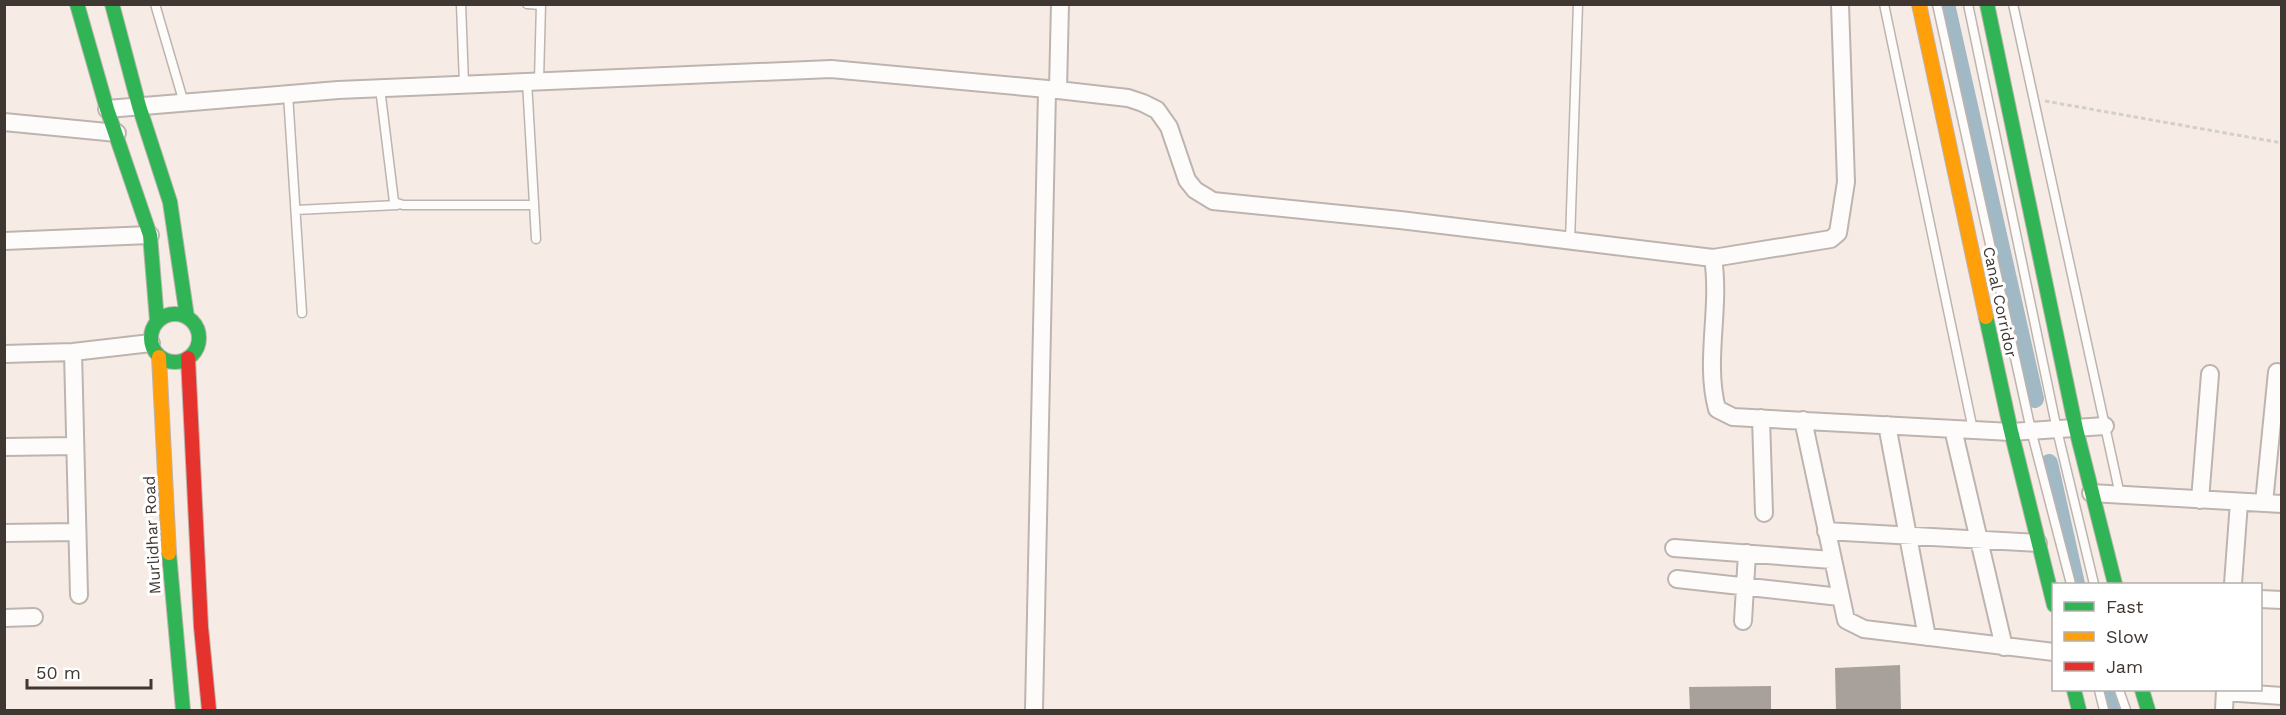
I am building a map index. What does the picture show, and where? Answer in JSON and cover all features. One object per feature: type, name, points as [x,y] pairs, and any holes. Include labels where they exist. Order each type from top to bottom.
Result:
[{"type":"street","points":[[76,4],[106,109],[117,133],[150,236],[157,321]]},
{"type":"street","points":[[4,354],[155,350],[173,362],[188,358],[198,345],[197,329],[187,317],[170,202],[139,106],[112,4]]},
{"type":"street","points":[[1034,711],[1053,90],[1060,4]]},
{"type":"street","points":[[106,109],[380,88],[817,68],[1128,98],[1157,110],[1169,127],[1187,180],[1195,190],[1213,201],[1713,258],[1831,239],[1838,233],[1846,182],[1840,4]]},
{"type":"street","name":"Canal Corridor","points":[[1919,4],[2011,432],[2052,597]]},
{"type":"street","points":[[1988,4],[2076,429],[2114,583]]},
{"type":"street","points":[[4,122],[117,133]]},
{"type":"street","points":[[4,241],[150,236]]},
{"type":"street","points":[[1713,258],[1717,299],[1711,387],[1717,409],[1733,417],[2011,432],[2105,426]]},
{"type":"street","points":[[155,350],[153,328],[157,321],[171,314],[187,317]]},
{"type":"street","name":"Murlidhar Road","points":[[155,350],[172,602],[183,711]]},
{"type":"street","points":[[73,352],[79,595]]},
{"type":"street","points":[[188,358],[201,627],[209,711]]},
{"type":"street","points":[[2264,503],[2277,372]]},
{"type":"street","points":[[2200,500],[2210,374]]},
{"type":"street","points":[[1761,418],[1764,513]]},
{"type":"street","points":[[1803,420],[1846,620],[1856,627],[2052,652]]},
{"type":"street","points":[[1887,425],[1927,637]]},
{"type":"street","points":[[1953,429],[2004,646]]},
{"type":"street","points":[[4,447],[75,446]]},
{"type":"street","points":[[2091,493],[2282,504]]},
{"type":"street","points":[[2233,583],[2239,502]]},
{"type":"street","points":[[1826,531],[2038,543]]},
{"type":"street","points":[[4,533],[77,532]]},
{"type":"street","points":[[1674,548],[1832,560]]},
{"type":"street","points":[[1743,621],[1747,553]]},
{"type":"street","points":[[1677,579],[1840,597]]},
{"type":"street","points":[[2262,599],[2282,600]]},
{"type":"street","points":[[4,618],[34,617]]},
{"type":"street","points":[[2074,691],[2079,711]]},
{"type":"street","points":[[2142,691],[2148,711]]},
{"type":"street","points":[[2224,711],[2225,691],[2282,696]]},
{"type":"lane","points":[[155,4],[184,103]]},
{"type":"lane","points":[[461,4],[464,84]]},
{"type":"lane","points":[[527,4],[541,5],[533,81],[536,239]]},
{"type":"lane","points":[[1570,240],[1578,4]]},
{"type":"lane","points":[[1884,4],[1973,430]]},
{"type":"lane","points":[[1937,4],[2031,430],[2070,583]]},
{"type":"lane","points":[[1968,4],[2057,430],[2094,583]]},
{"type":"lane","points":[[2013,4],[2120,495]]},
{"type":"lane","points":[[380,88],[391,198],[398,205]]},
{"type":"lane","points":[[288,94],[302,313]]},
{"type":"lane","points":[[296,210],[398,205],[534,205]]},
{"type":"lane","points":[[2098,691],[2104,711]]},
{"type":"lane","points":[[2119,691],[2126,711]]},
{"type":"path","points":[[2034,99],[2282,143]]},
{"type":"building","points":[[1900,665],[1901,711],[1836,711],[1835,668]]},
{"type":"building","points":[[1771,686],[1771,711],[1690,711],[1689,687]]},
{"type":"waterway","points":[[1946,4],[2035,399]]},
{"type":"waterway","points":[[2049,463],[2076,583]]},
{"type":"waterway","points":[[2110,691],[2117,710]]},
{"type":"traffic: fast","points":[[77,4],[107,109],[150,235],[157,321]]},
{"type":"traffic: fast","points":[[112,4],[139,106],[170,202],[187,317]]},
{"type":"traffic: fast","points":[[1987,4],[2076,429],[2115,583]]},
{"type":"traffic: fast","points":[[170,314],[180,314],[192,321],[199,333],[199,338],[199,343],[192,355],[180,362],[170,362],[155,351],[151,343],[151,333],[162,318],[170,314]]},
{"type":"traffic: fast","points":[[1986,317],[2010,427],[2052,597]]},
{"type":"traffic: fast","points":[[169,553],[183,710]]},
{"type":"traffic: fast","points":[[2074,691],[2079,710]]},
{"type":"traffic: fast","points":[[2142,691],[2148,710]]},
{"type":"traffic: slow","points":[[1919,4],[1986,317]]},
{"type":"traffic: slow","points":[[159,357],[169,553]]},
{"type":"traffic: jam","points":[[188,358],[201,627],[209,710]]}]
